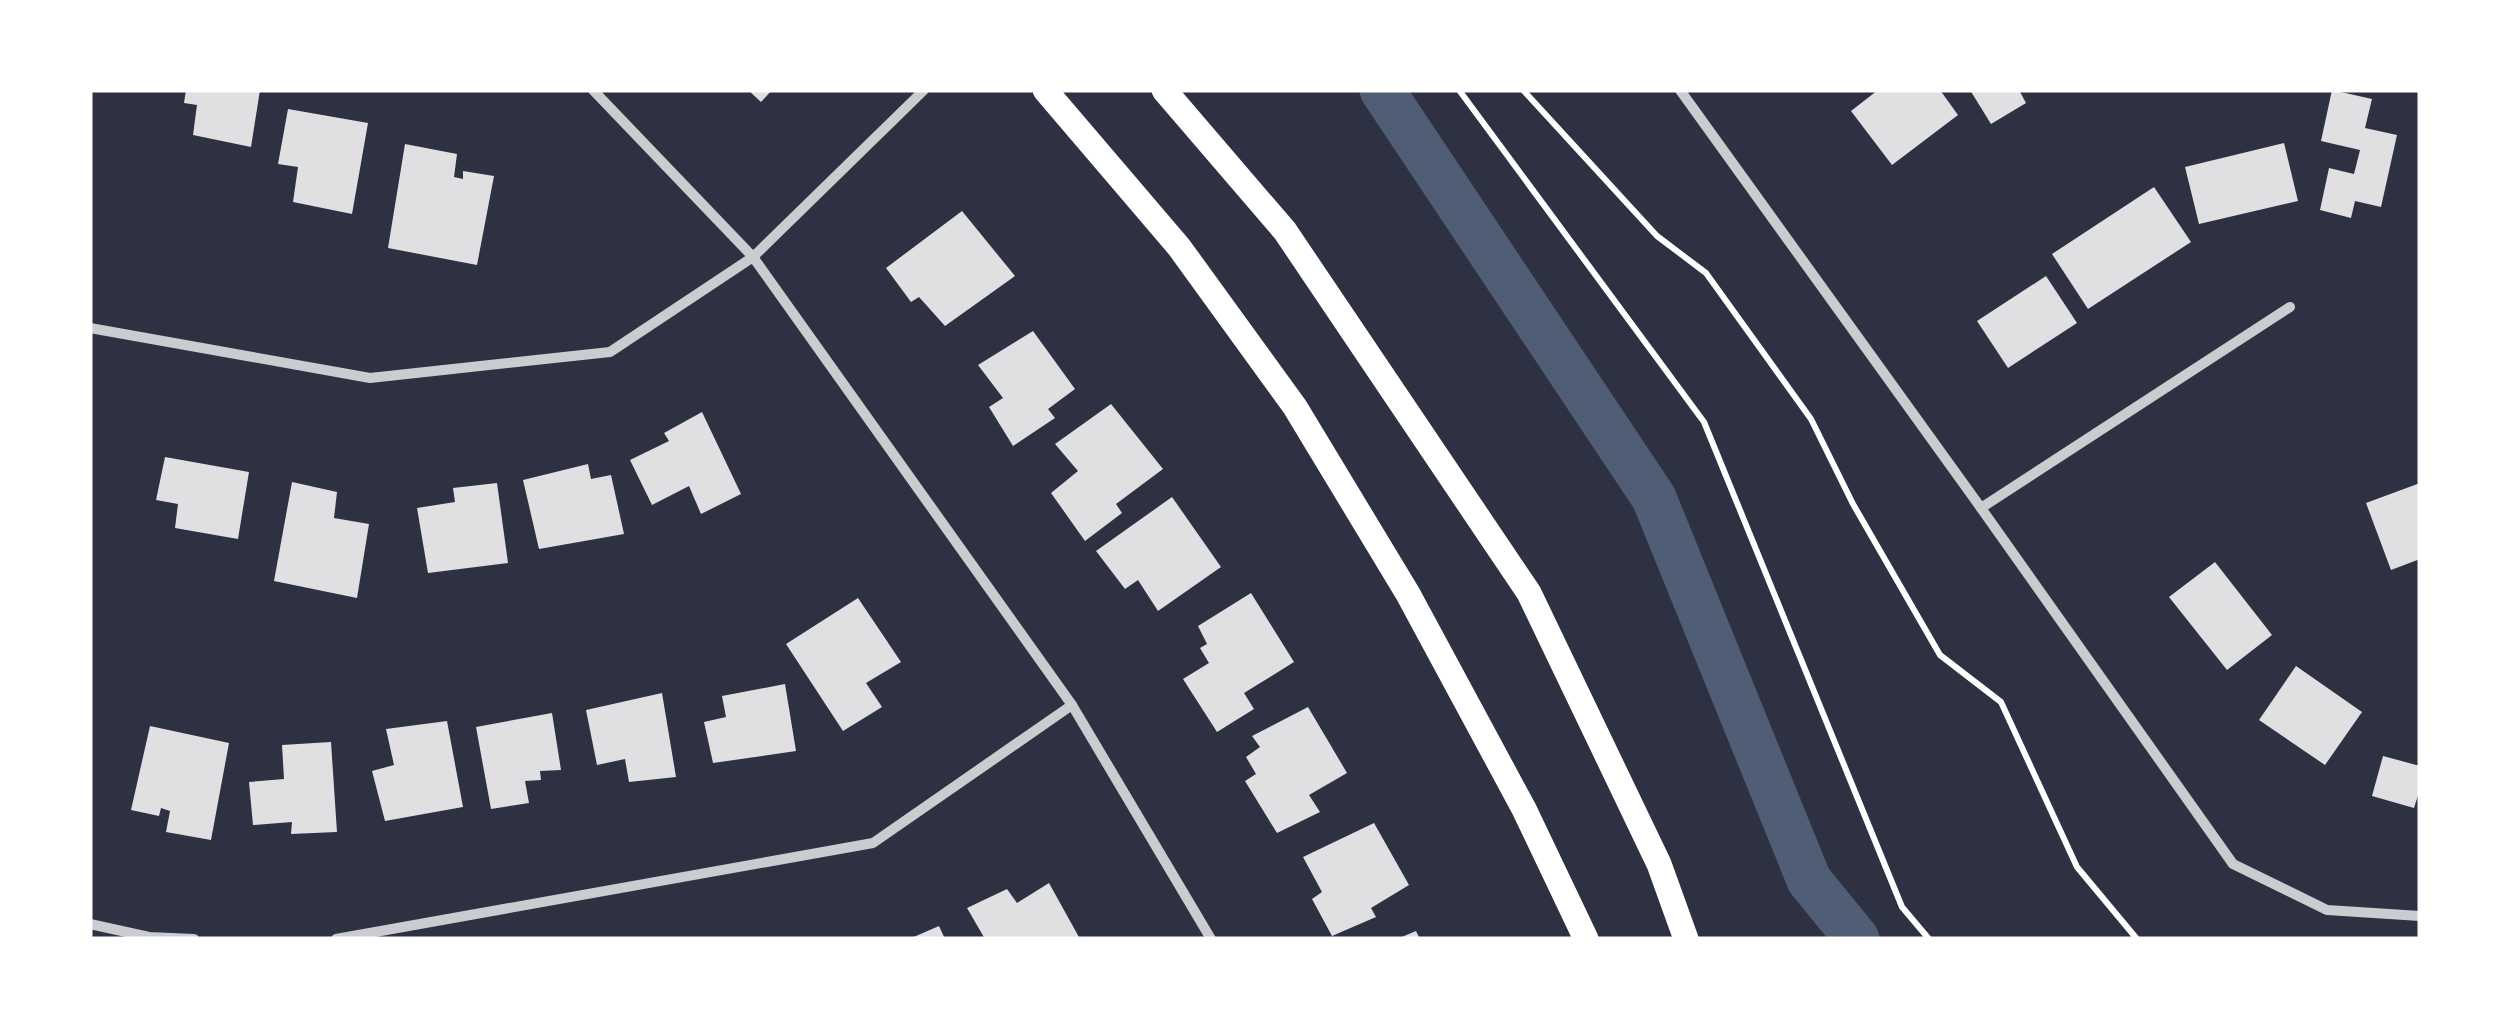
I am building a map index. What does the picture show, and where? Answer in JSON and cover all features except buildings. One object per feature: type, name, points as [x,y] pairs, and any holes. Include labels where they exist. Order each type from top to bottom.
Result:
[{"type":"main road","points":[[1045,90],[1179,247],[1295,407],[1408,594],[1524,808],[1586,939]]},
{"type":"main road","points":[[1164,90],[1286,231],[1529,592],[1659,864],[1686,939]]},
{"type":"street","points":[[593,90],[754,257],[1072,705],[1212,939]]},
{"type":"street","points":[[90,328],[370,378],[610,352],[754,257],[924,90]]},
{"type":"street","points":[[1685,92],[2233,864],[2327,910],[2420,916]]},
{"type":"street","points":[[1981,508],[2290,307]]},
{"type":"street","points":[[336,939],[873,842],[1072,705]]},
{"type":"street","points":[[90,924],[149,938],[194,939]]},
{"type":"path","points":[[1459,90],[1704,422],[1902,907],[1928,939]]},
{"type":"path","points":[[1523,90],[1657,236],[1706,273],[1811,419],[1853,504],[1940,655],[2001,702],[2077,868],[2137,939]]},
{"type":"waterway","points":[[1382,90],[1654,498],[1809,880],[1857,939]]}]
